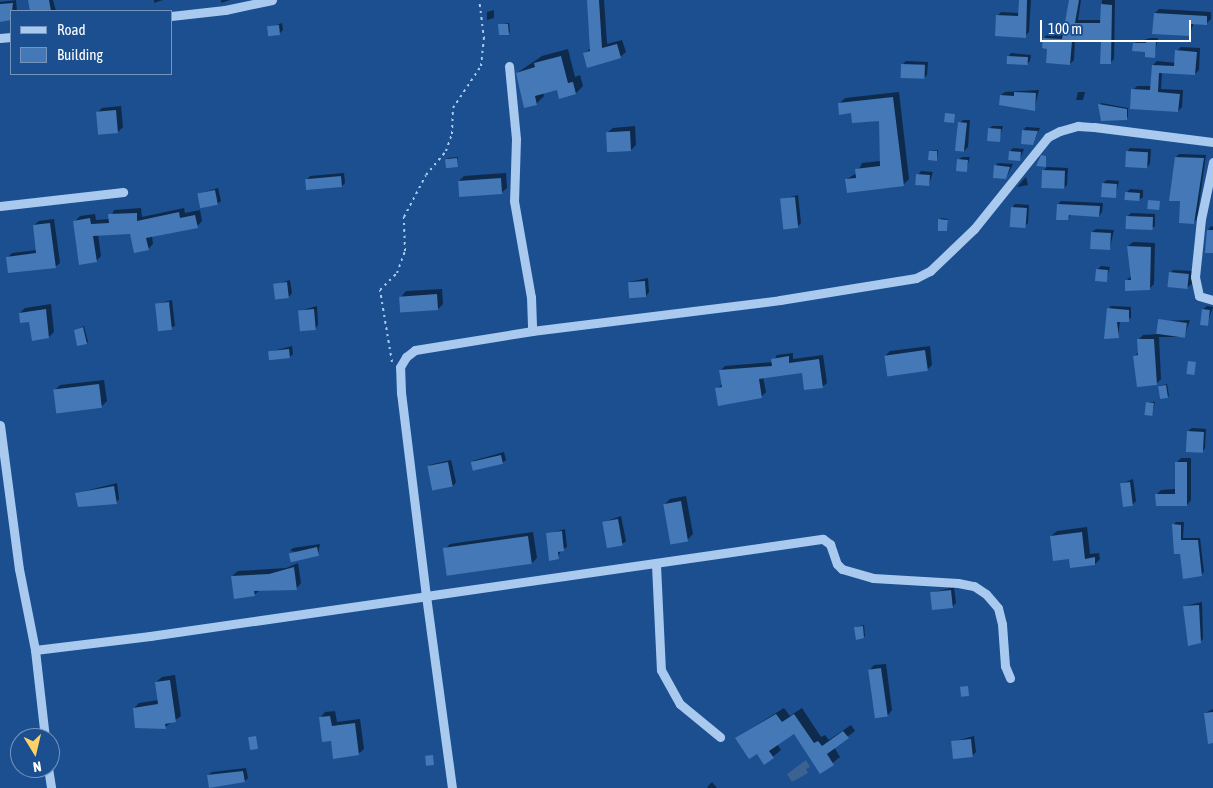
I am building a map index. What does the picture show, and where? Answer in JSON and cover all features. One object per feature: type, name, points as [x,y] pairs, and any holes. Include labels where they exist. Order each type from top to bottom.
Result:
[{"type":"street","points":[[172,16],[225,10],[272,0]]},
{"type":"street","points":[[510,66],[516,121],[514,201],[531,297],[532,331]]},
{"type":"street","points":[[452,788],[426,596],[400,367],[406,356],[425,347],[532,331],[780,300],[916,278],[930,270],[974,229],[1048,138],[1060,131],[1078,126],[1213,142]]},
{"type":"street","points":[[1213,162],[1201,219],[1196,277],[1199,296],[1213,300]]},
{"type":"street","points":[[0,206],[123,192]]},
{"type":"street","points":[[0,425],[20,569],[35,650],[43,728]]},
{"type":"street","points":[[35,650],[150,636],[656,565],[823,539],[830,544],[837,564],[842,568],[873,578],[936,580],[974,586],[986,594],[998,608],[1002,624],[1005,666],[1010,678]]},
{"type":"street","points":[[656,565],[661,670],[680,704],[720,737]]},
{"type":"path","points":[[394,369],[380,290],[397,274],[405,251],[404,217],[426,175],[446,151],[452,134],[453,108],[481,66],[484,39],[479,0]]},
{"type":"water","points":[[806,760],[810,767],[806,769],[808,773],[792,782],[787,774]]},
{"type":"building","points":[[28,0],[49,0],[51,10],[30,10]]},
{"type":"building","points":[[587,0],[599,0],[602,48],[617,44],[621,58],[587,68],[583,53],[590,51]]},
{"type":"building","points":[[1019,0],[1027,0],[1026,38],[995,36],[996,15],[1018,16]]},
{"type":"building","points":[[1069,0],[1079,0],[1075,23],[1100,23],[1101,4],[1112,5],[1111,64],[1100,64],[1101,41],[1072,41],[1070,65],[1046,63],[1047,49],[1042,48],[1043,38],[1062,39]]},
{"type":"building","points":[[13,3],[12,10],[10,10],[10,20],[0,22],[0,4]]},
{"type":"building","points":[[1154,13],[1207,16],[1207,25],[1190,24],[1190,36],[1152,34]]},
{"type":"building","points":[[498,24],[508,24],[509,35],[499,35]]},
{"type":"building","points":[[279,25],[280,35],[268,36],[267,26]]},
{"type":"building","points":[[1146,40],[1156,41],[1155,58],[1145,57],[1145,52],[1132,51],[1133,43],[1146,43]]},
{"type":"building","points":[[1175,50],[1197,52],[1195,75],[1159,73],[1158,92],[1180,94],[1178,112],[1130,109],[1131,89],[1150,90],[1152,65],[1174,66]]},
{"type":"building","points":[[561,56],[568,83],[573,82],[576,94],[559,99],[557,90],[535,96],[537,105],[524,108],[516,73],[535,67],[534,63]]},
{"type":"building","points":[[1007,56],[1028,57],[1028,65],[1007,64]]},
{"type":"building","points":[[901,64],[925,65],[924,79],[901,78]]},
{"type":"building","points":[[1014,92],[1036,93],[1035,111],[999,105],[1000,95],[1014,96]]},
{"type":"building","points":[[893,97],[904,186],[847,193],[845,179],[856,178],[855,169],[880,166],[879,121],[852,123],[851,113],[839,115],[838,103]]},
{"type":"building","points":[[1098,104],[1127,109],[1127,120],[1101,121]]},
{"type":"building","points":[[116,110],[118,133],[98,135],[96,112]]},
{"type":"building","points":[[945,113],[955,114],[954,123],[944,122]]},
{"type":"building","points":[[958,122],[967,123],[964,152],[955,151]]},
{"type":"building","points":[[988,128],[1001,129],[1000,142],[987,141]]},
{"type":"building","points":[[1022,130],[1038,131],[1033,145],[1021,144]]},
{"type":"building","points":[[630,131],[631,151],[607,152],[606,132]]},
{"type":"building","points":[[929,151],[937,151],[937,161],[928,160]]},
{"type":"building","points":[[1009,151],[1021,152],[1020,161],[1008,160]]},
{"type":"building","points":[[1126,151],[1148,152],[1147,168],[1125,167]]},
{"type":"building","points":[[1041,155],[1046,156],[1046,167],[1036,166]]},
{"type":"building","points":[[1175,157],[1204,158],[1194,224],[1179,223],[1180,201],[1169,201]]},
{"type":"building","points":[[457,158],[458,167],[446,168],[445,159]]},
{"type":"building","points":[[957,159],[968,160],[967,172],[956,171]]},
{"type":"building","points":[[994,165],[1010,167],[1006,179],[993,178]]},
{"type":"building","points":[[1042,170],[1065,171],[1064,189],[1041,188]]},
{"type":"building","points":[[916,174],[930,175],[929,186],[915,185]]},
{"type":"building","points":[[341,176],[342,187],[306,190],[305,179]]},
{"type":"building","points":[[501,178],[502,194],[459,197],[458,181]]},
{"type":"building","points":[[1102,183],[1117,184],[1116,198],[1101,197]]},
{"type":"building","points":[[215,190],[218,205],[200,208],[197,193]]},
{"type":"building","points":[[1125,192],[1140,193],[1139,201],[1124,200]]},
{"type":"building","points":[[795,197],[798,228],[783,229],[780,199]]},
{"type":"building","points":[[1148,200],[1160,201],[1159,210],[1147,209]]},
{"type":"building","points":[[1057,204],[1100,206],[1099,217],[1069,215],[1068,220],[1056,220]]},
{"type":"building","points":[[1011,207],[1027,208],[1026,228],[1010,227]]},
{"type":"building","points":[[179,212],[180,218],[195,215],[198,228],[146,238],[149,250],[134,253],[130,234],[93,236],[97,262],[79,265],[73,221],[90,218],[91,224],[109,223],[108,214],[137,213],[137,221]]},
{"type":"building","points":[[1126,216],[1153,217],[1153,230],[1126,229]]},
{"type":"building","points":[[938,219],[948,220],[947,231],[938,231]]},
{"type":"building","points":[[50,223],[56,268],[8,273],[6,257],[36,253],[33,225]]},
{"type":"building","points":[[1207,230],[1213,230],[1213,253],[1205,253]]},
{"type":"building","points":[[1091,232],[1111,233],[1110,250],[1090,249]]},
{"type":"building","points":[[1127,246],[1151,247],[1150,290],[1125,291],[1125,280],[1131,280]]},
{"type":"building","points":[[1096,269],[1108,270],[1107,282],[1095,281]]},
{"type":"building","points":[[1169,272],[1189,274],[1187,289],[1167,287]]},
{"type":"building","points":[[645,281],[646,297],[629,298],[628,282]]},
{"type":"building","points":[[287,282],[289,298],[275,300],[273,284]]},
{"type":"building","points":[[437,294],[438,310],[400,313],[399,297]]},
{"type":"building","points":[[169,302],[172,330],[158,331],[155,303]]},
{"type":"building","points":[[1107,308],[1129,310],[1129,322],[1117,322],[1119,338],[1104,339]]},
{"type":"building","points":[[46,309],[49,338],[32,341],[29,322],[20,323],[19,313]]},
{"type":"building","points":[[314,309],[316,330],[300,331],[298,310]]},
{"type":"building","points":[[1202,309],[1210,310],[1208,326],[1200,325]]},
{"type":"building","points":[[1158,319],[1187,323],[1185,338],[1156,334]]},
{"type":"building","points":[[83,327],[87,344],[77,346],[74,330]]},
{"type":"building","points":[[1137,339],[1154,339],[1157,385],[1137,387],[1133,356],[1138,355]]},
{"type":"building","points":[[289,349],[290,358],[269,360],[268,351]]},
{"type":"building","points":[[925,350],[928,371],[887,377],[884,356]]},
{"type":"building","points":[[789,356],[789,363],[819,359],[823,388],[804,390],[802,373],[759,379],[762,398],[718,406],[715,388],[722,387],[719,370],[772,366],[771,359]]},
{"type":"building","points":[[1188,361],[1196,362],[1194,375],[1186,374]]},
{"type":"building","points":[[99,384],[102,408],[56,413],[53,390]]},
{"type":"building","points":[[1166,385],[1168,398],[1160,399],[1158,386]]},
{"type":"building","points":[[1146,402],[1154,403],[1152,416],[1144,415]]},
{"type":"building","points":[[1187,431],[1204,432],[1203,453],[1186,452]]},
{"type":"building","points":[[501,455],[503,464],[473,471],[471,462]]},
{"type":"building","points":[[448,462],[453,487],[432,491],[427,466]]},
{"type":"building","points":[[1175,462],[1187,462],[1187,506],[1156,506],[1155,494],[1175,494]]},
{"type":"building","points":[[1130,482],[1133,506],[1123,507],[1120,483]]},
{"type":"building","points":[[114,486],[117,504],[78,507],[75,493]]},
{"type":"building","points":[[681,501],[688,541],[670,545],[663,504]]},
{"type":"building","points":[[618,519],[623,546],[607,548],[602,522]]},
{"type":"building","points":[[1172,524],[1181,525],[1181,540],[1198,540],[1202,576],[1183,579],[1180,554],[1174,554]]},
{"type":"building","points":[[562,531],[564,551],[558,552],[559,559],[549,561],[546,533]]},
{"type":"building","points":[[1082,532],[1085,559],[1095,557],[1095,565],[1070,568],[1069,559],[1053,561],[1050,536]]},
{"type":"building","points":[[528,536],[532,564],[447,576],[443,548]]},
{"type":"building","points":[[317,547],[319,556],[291,562],[289,554]]},
{"type":"building","points":[[294,567],[297,590],[254,591],[255,596],[234,599],[231,576],[269,574]]},
{"type":"building","points":[[951,590],[953,608],[932,610],[930,592]]},
{"type":"building","points":[[1199,605],[1201,643],[1188,646],[1183,606]]},
{"type":"building","points":[[863,626],[864,638],[856,640],[854,627]]},
{"type":"building","points":[[881,668],[888,717],[875,718],[868,670]]},
{"type":"building","points":[[170,680],[176,722],[165,724],[166,729],[135,728],[133,708],[158,704],[155,682]]},
{"type":"building","points":[[968,686],[969,696],[961,697],[960,687]]},
{"type":"building","points":[[1213,712],[1213,743],[1208,744],[1204,713]]},
{"type":"building","points":[[776,714],[782,722],[794,714],[814,743],[818,741],[822,746],[843,731],[849,738],[827,754],[834,765],[820,774],[794,734],[769,751],[774,758],[764,765],[757,754],[749,759],[735,738]]},
{"type":"building","points":[[330,716],[332,726],[355,723],[359,755],[333,759],[331,741],[322,742],[319,717]]},
{"type":"building","points":[[256,736],[258,749],[250,750],[248,737]]},
{"type":"building","points":[[971,739],[973,757],[953,759],[951,741]]},
{"type":"building","points":[[433,755],[434,765],[426,766],[425,756]]},
{"type":"building","points":[[243,771],[245,782],[209,788],[207,775]]}]
